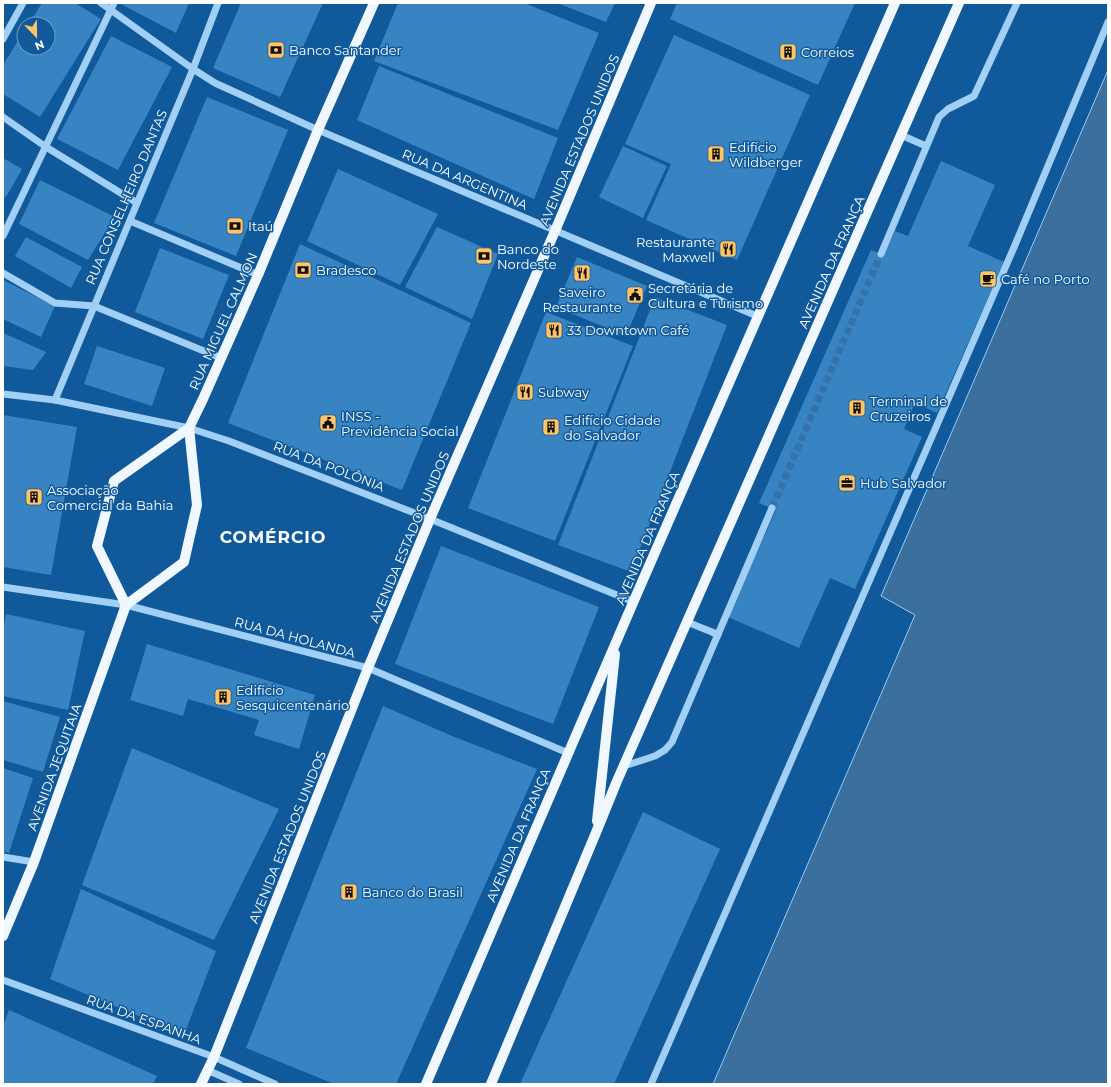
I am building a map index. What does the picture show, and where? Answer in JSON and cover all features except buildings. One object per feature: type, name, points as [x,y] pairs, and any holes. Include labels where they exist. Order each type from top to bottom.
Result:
[{"type":"main road","name":"RUA MIGUEL CALMON","points":[[189,428],[258,275],[318,130],[374,3]]},
{"type":"main road","name":"AVENIDA ESTADOS UNIDOS","points":[[201,1084],[214,1057],[368,668],[430,518],[555,231],[651,3]]},
{"type":"main road","name":"AVENIDA DA FRANÇA","points":[[426,1084],[757,316],[895,3]]},
{"type":"main road","name":"AVENIDA DA FRANÇA","points":[[491,1084],[624,766],[959,3]]},
{"type":"main road","points":[[189,428],[197,505],[184,562],[126,605],[97,546],[114,481],[189,428]]},
{"type":"main road","name":"AVENIDA JEQUITAIA","points":[[3,936],[34,862],[126,605]]},
{"type":"main road","points":[[595,835],[616,644]]},
{"type":"street","points":[[3,39],[24,3]]},
{"type":"street","name":"RUA DA ARGENTINA","points":[[101,3],[215,83],[318,130],[757,316]]},
{"type":"street","points":[[3,236],[114,3]]},
{"type":"street","name":"RUA CONSELHEIRO DANTAS","points":[[55,400],[193,69],[218,3]]},
{"type":"street","points":[[881,254],[939,117],[948,109],[974,96],[1017,3]]},
{"type":"street","points":[[651,1084],[1015,244],[1108,22]]},
{"type":"street","points":[[3,117],[46,147],[137,204]]},
{"type":"street","points":[[901,135],[926,146]]},
{"type":"street","points":[[130,221],[258,275]]},
{"type":"street","points":[[3,273],[55,303],[94,306],[221,358]]},
{"type":"street","name":"RUA DA POLÔNIA","points":[[3,394],[55,400],[189,428],[236,443],[430,518],[634,602]]},
{"type":"street","points":[[624,766],[655,756],[665,750],[672,742],[772,508]]},
{"type":"street","name":"RUA DA HOLANDA","points":[[3,587],[126,605],[368,668],[568,753]]},
{"type":"street","points":[[687,622],[718,635]]},
{"type":"street","points":[[3,857],[34,862]]},
{"type":"street","name":"RUA DA ESPANHA","points":[[3,980],[214,1057],[275,1084]]},
{"type":"street","points":[[207,1070],[239,1084]]},
{"type":"water","points":[[1108,70],[1108,1084],[713,1084],[915,615],[881,596]]},
{"type":"tunnel","points":[[772,508],[881,254]]},
{"type":"place","name":"Banco Santander","points":[[276,50]]},
{"type":"place","name":"Correios","points":[[788,52]]},
{"type":"place","name":"Edifício Wildberger","points":[[716,154]]},
{"type":"place","name":"Itaú","points":[[235,226]]},
{"type":"place","name":"Restaurante Maxwell","points":[[728,249]]},
{"type":"place","name":"Banco do Nordeste","points":[[484,256]]},
{"type":"place","name":"Bradesco","points":[[303,270]]},
{"type":"place","name":"Saveiro Restaurante","points":[[582,273]]},
{"type":"place","name":"Café no Porto","points":[[988,279]]},
{"type":"place","name":"Secretária de Cultura e Turismo","points":[[635,295]]},
{"type":"place","name":"33 Downtown Café","points":[[554,330]]},
{"type":"place","name":"Subway","points":[[525,392]]},
{"type":"place","name":"Terminal de Cruzeiros","points":[[857,408]]},
{"type":"place","name":"INSS - Previdência Social","points":[[328,423]]},
{"type":"place","name":"Edifício Cidade do Salvador","points":[[551,427]]},
{"type":"place","name":"Hub Salvador","points":[[847,483]]},
{"type":"place","name":"Associação Comercial da Bahia","points":[[34,497]]},
{"type":"place","name":"Edifício Sesquicentenário","points":[[223,697]]},
{"type":"place","name":"Banco do Brasil","points":[[349,892]]},
{"type":"district","name":"COMÉRCIO","points":[[273,537]]}]
